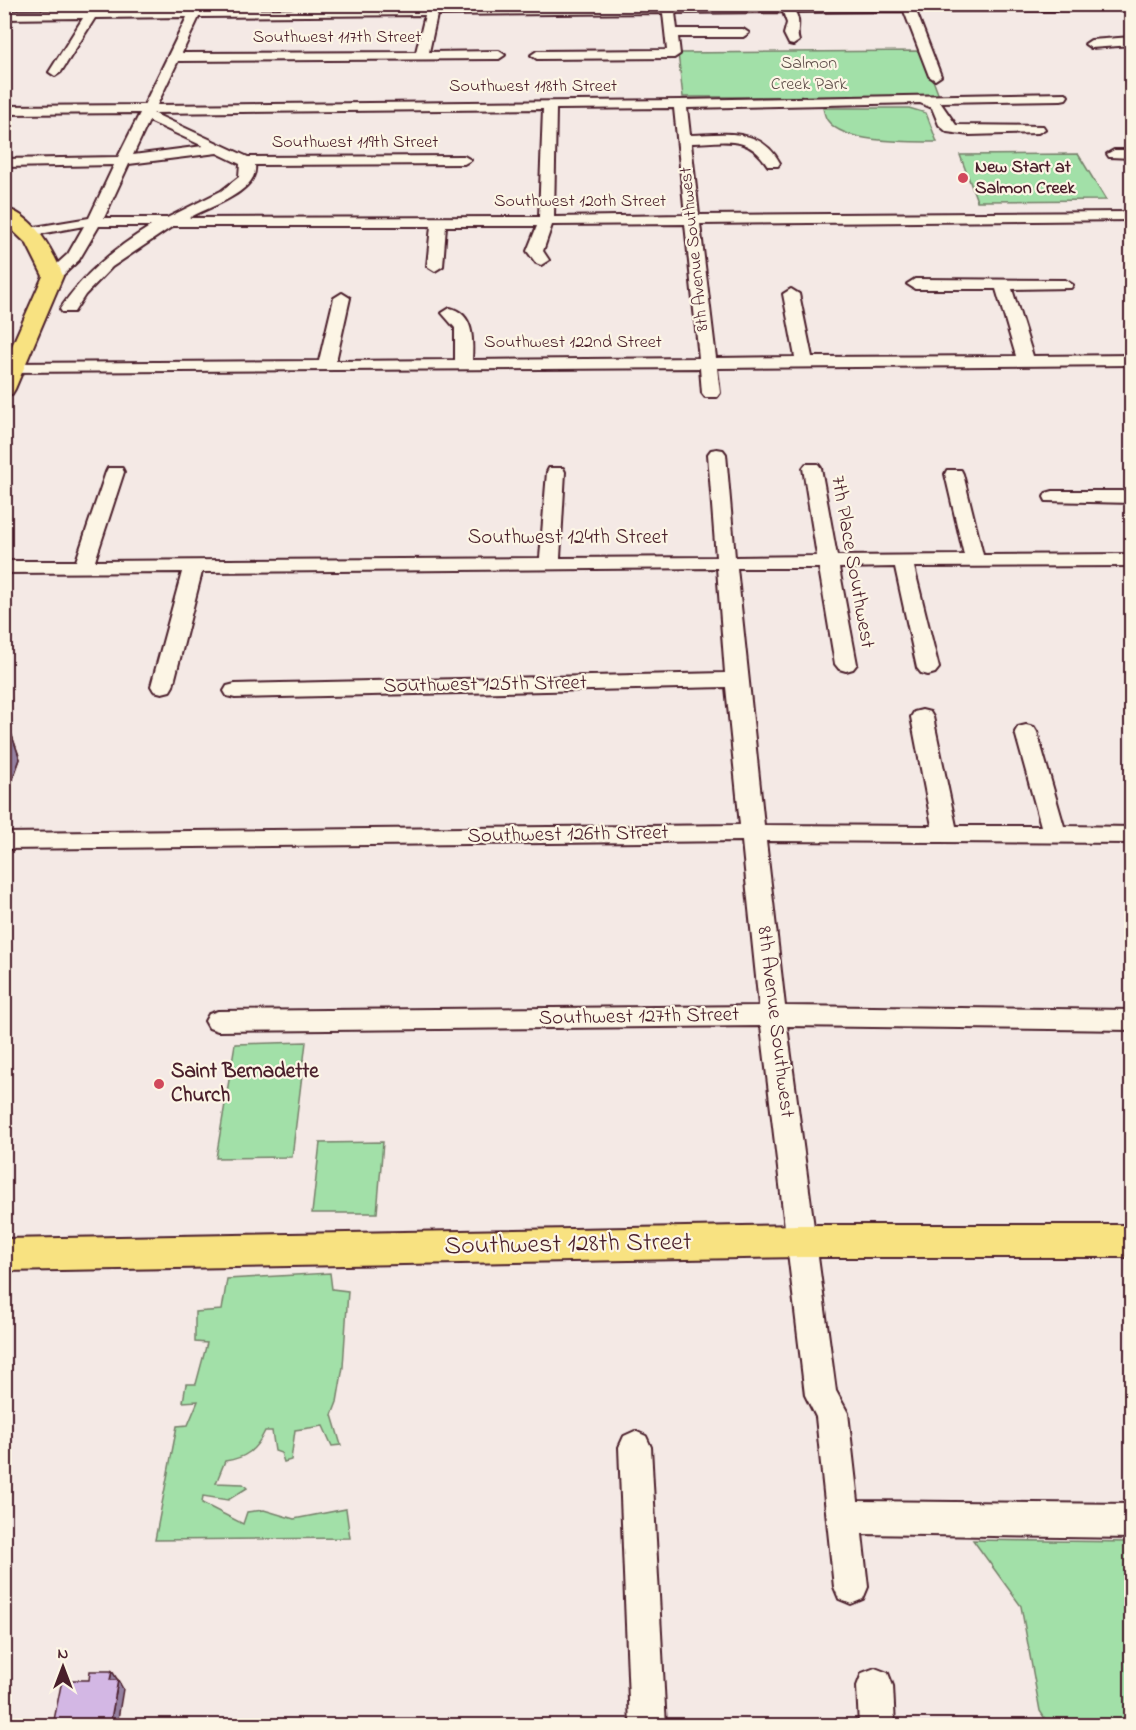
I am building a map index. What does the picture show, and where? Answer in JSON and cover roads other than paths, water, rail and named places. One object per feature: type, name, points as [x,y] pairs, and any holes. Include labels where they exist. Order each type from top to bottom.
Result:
[{"type":"main road","points":[[4,213],[29,232],[45,253],[53,276],[4,389]]},
{"type":"main road","name":"Southwest 128th Street","points":[[4,1255],[802,1241],[1131,1241]]},
{"type":"street","points":[[908,6],[935,76]]},
{"type":"street","points":[[4,15],[197,9],[669,10],[908,6],[1131,6]]},
{"type":"street","points":[[422,55],[433,8]]},
{"type":"street","points":[[786,8],[794,17],[795,23],[790,34],[792,41]]},
{"type":"street","points":[[53,276],[74,257],[94,222],[197,9]]},
{"type":"street","points":[[537,55],[674,54],[669,10]]},
{"type":"street","points":[[55,72],[91,14]]},
{"type":"street","points":[[671,33],[743,33]]},
{"type":"street","points":[[1091,44],[1131,41]]},
{"type":"street","name":"Southwest 117th Street","points":[[175,57],[499,55]]},
{"type":"street","name":"Southwest 118th Street","points":[[4,110],[147,112],[550,104],[925,101],[936,98],[1061,96]]},
{"type":"street","points":[[925,101],[937,106],[946,125],[952,129],[969,131],[1038,129]]},
{"type":"street","points":[[541,260],[536,251],[546,221],[550,104]]},
{"type":"street","name":"8th Avenue Southwest","points":[[680,104],[711,393]]},
{"type":"street","points":[[68,309],[85,285],[110,263],[168,223],[238,186],[249,172],[246,161],[147,112]]},
{"type":"street","points":[[683,139],[749,141],[766,148],[773,164]]},
{"type":"street","points":[[4,163],[123,161],[220,148]]},
{"type":"street","points":[[1114,154],[1131,154]]},
{"type":"street","points":[[400,176],[402,160]]},
{"type":"street","name":"Southwest 119th Street","points":[[246,161],[464,160]]},
{"type":"street","name":"Southwest 120th Street","points":[[29,232],[94,222],[439,222],[692,220],[771,217],[1131,216]]},
{"type":"street","points":[[435,266],[439,222]]},
{"type":"street","points":[[915,284],[1065,285]]},
{"type":"street","points":[[1002,284],[1026,360]]},
{"type":"street","points":[[791,294],[804,361]]},
{"type":"street","points":[[327,364],[342,298]]},
{"type":"street","points":[[450,313],[460,320],[465,330],[463,363]]},
{"type":"street","name":"Southwest 122nd Street","points":[[14,368],[1131,360]]},
{"type":"street","name":"8th Avenue Southwest","points":[[717,454],[736,680],[773,1016],[821,1395],[832,1413],[851,1587]]},
{"type":"street","name":"7th Place Southwest","points":[[812,468],[826,562],[846,664]]},
{"type":"street","points":[[84,565],[114,472]]},
{"type":"street","points":[[550,562],[556,472]]},
{"type":"street","points":[[954,474],[975,561]]},
{"type":"street","points":[[1053,497],[1131,497]]},
{"type":"street","name":"Southwest 124th Street","points":[[4,567],[1131,560]]},
{"type":"street","points":[[903,561],[928,668]]},
{"type":"street","points":[[162,686],[194,565]]},
{"type":"street","name":"Southwest 125th Street","points":[[235,690],[736,680]]},
{"type":"street","points":[[922,717],[946,835]]},
{"type":"street","points":[[1026,732],[1055,835]]},
{"type":"street","name":"Southwest 126th Street","points":[[4,841],[752,833],[1131,835]]},
{"type":"street","name":"Southwest 127th Street","points":[[219,1021],[773,1016],[1131,1020]]},
{"type":"street","points":[[635,1447],[648,1725]]},
{"type":"street","points":[[843,1517],[1131,1521]]},
{"type":"street","points":[[875,1686],[877,1725]]},
{"type":"place","name":"New Start at Salmon Creek","points":[[963,178]]},
{"type":"place","name":"Saint Bernadette Church","points":[[159,1084]]},
{"type":"park label","name":"Salmon Creek Park","points":[[809,74]]}]
